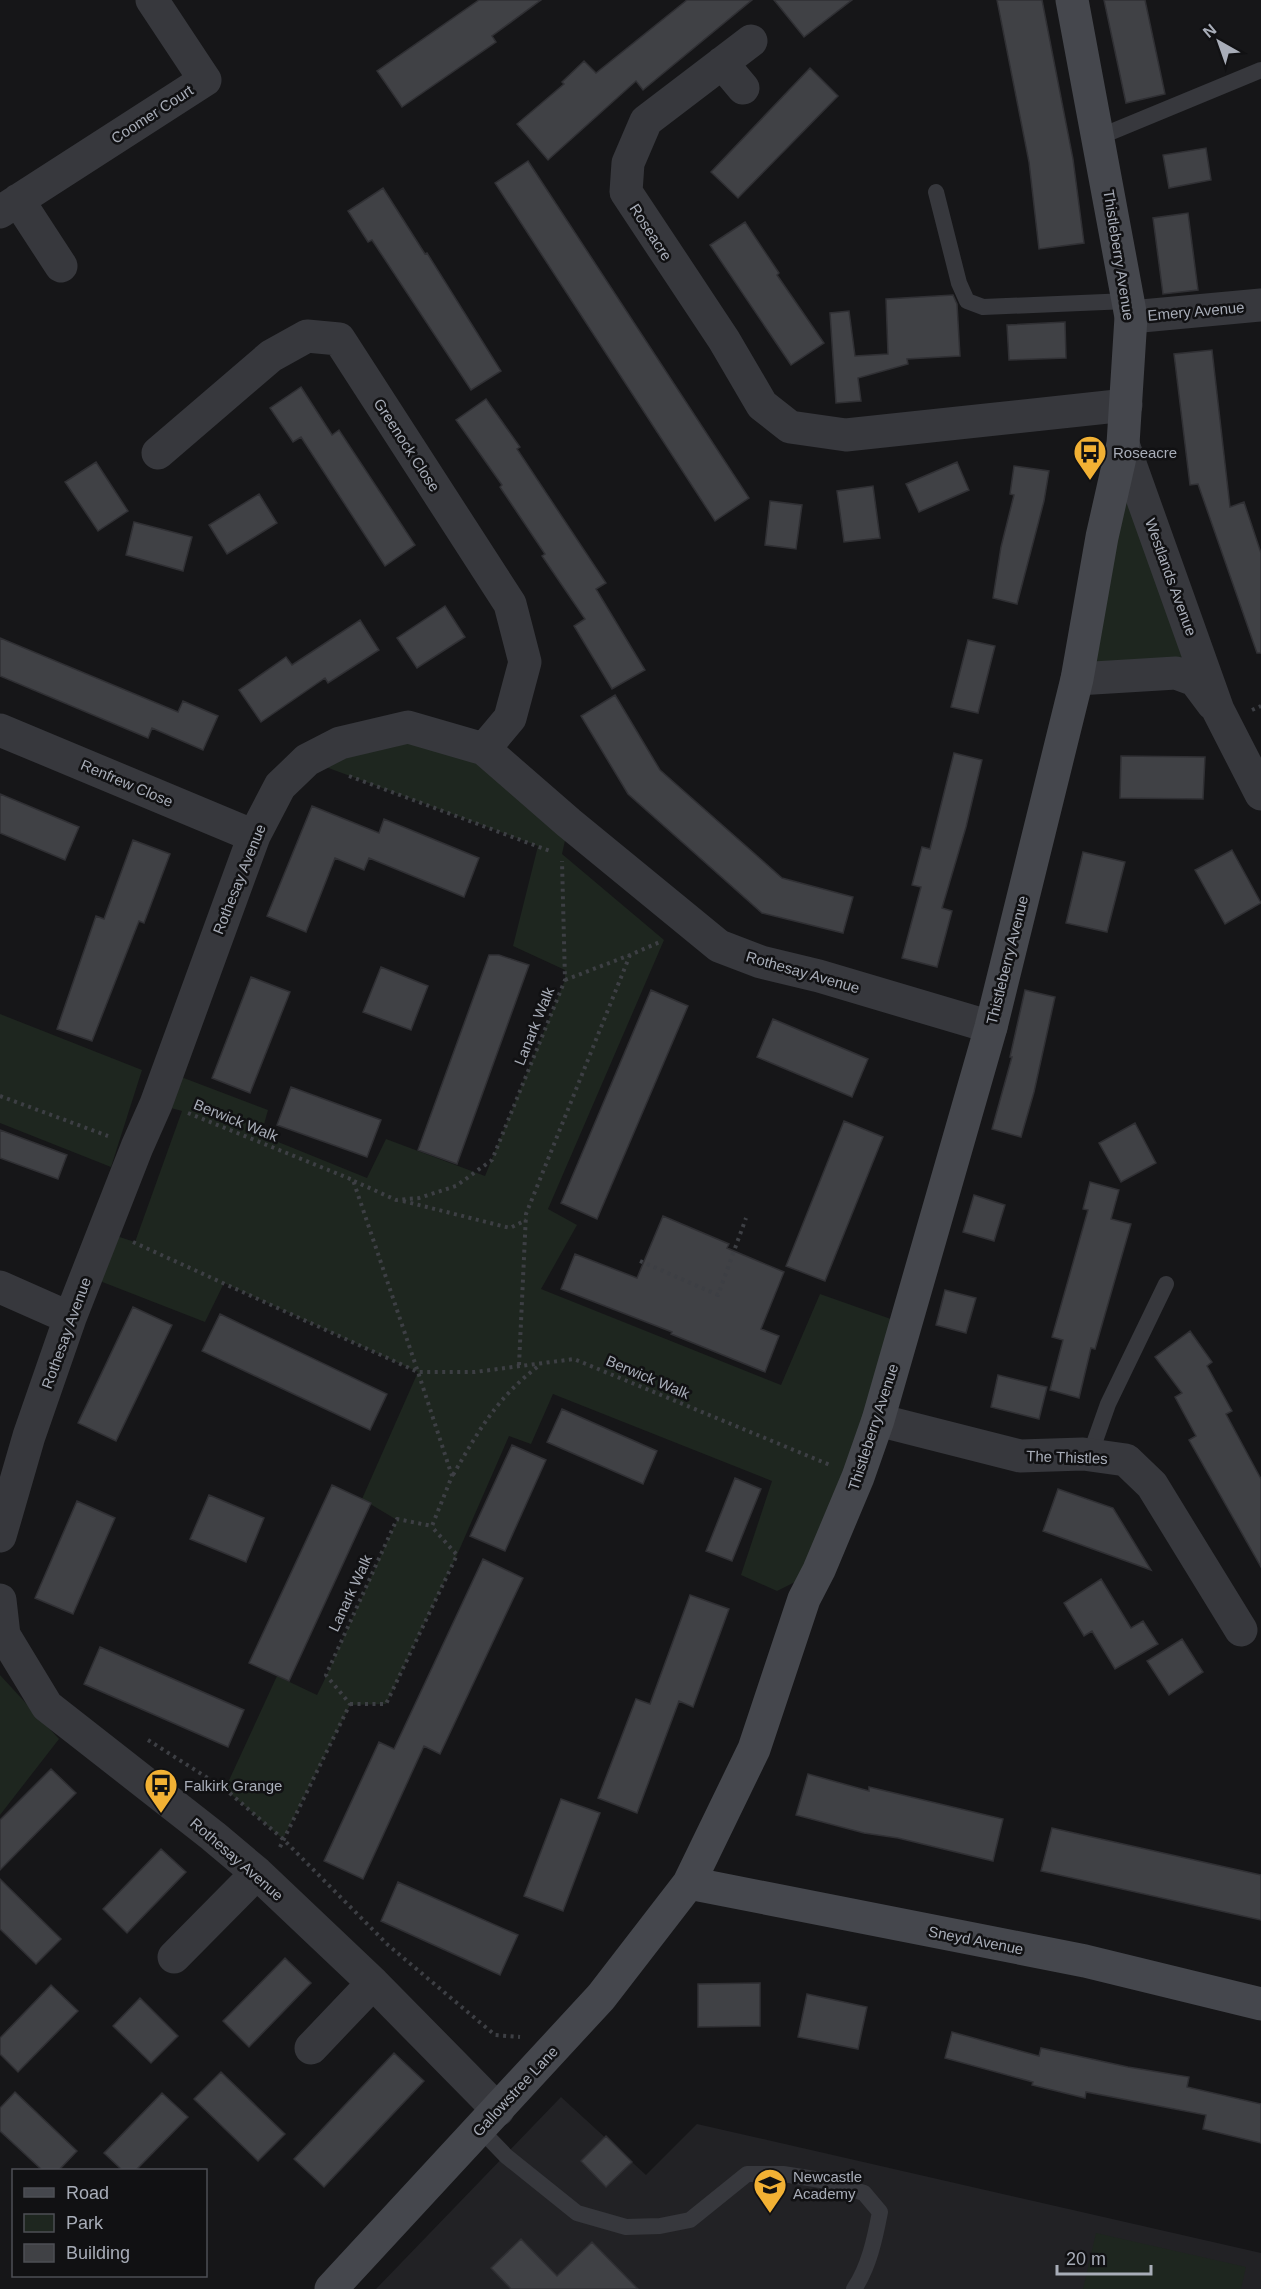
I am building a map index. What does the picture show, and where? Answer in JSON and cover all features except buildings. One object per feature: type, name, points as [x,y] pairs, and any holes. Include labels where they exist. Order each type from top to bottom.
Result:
[{"type":"street","name":"Coomer Court","points":[[61,266],[9,206],[205,80],[152,0]]},
{"type":"street","name":"Thistleberry Avenue","points":[[689,1883],[754,1749],[804,1599],[819,1570],[858,1477],[878,1420],[991,1027],[1077,679],[1102,537],[1124,444],[1129,309],[1072,0]]},
{"type":"street","name":"Roseacre","points":[[751,41],[646,121],[628,163],[626,192],[723,340],[762,405],[790,427],[846,435],[1126,405]]},
{"type":"street","points":[[722,63],[743,88]]},
{"type":"street","name":"Emery Avenue","points":[[1129,309],[1261,305]]},
{"type":"street","name":"Greenock Close","points":[[158,453],[271,356],[307,336],[339,339],[510,604],[525,662],[510,718],[484,749]]},
{"type":"street","name":"Westlands Avenue","points":[[1124,444],[1218,710],[1261,794]]},
{"type":"street","name":"Westlands Avenue","points":[[1077,679],[1176,673],[1195,680],[1218,710]]},
{"type":"street","name":"Rothesay Avenue","points":[[0,1536],[29,1436],[70,1318],[156,1104],[254,836],[280,786],[307,760],[340,743],[408,727],[484,749],[566,838],[690,920],[719,946],[761,962],[819,976],[991,1027]]},
{"type":"street","name":"Renfrew Close","points":[[0,730],[254,836]]},
{"type":"street","points":[[0,1287],[70,1318]]},
{"type":"street","name":"The Thistles","points":[[878,1420],[1020,1456],[1090,1455],[1126,1460],[1152,1485],[1241,1630]]},
{"type":"street","name":"Rothesay Avenue","points":[[0,1600],[4,1635],[47,1706],[213,1836],[260,1876],[373,1983],[489,2120]]},
{"type":"street","points":[[174,1957],[260,1876]]},
{"type":"street","name":"Sneyd Avenue","points":[[689,1883],[1085,1961],[1261,2004]]},
{"type":"street","name":"Gallowstree Lane","points":[[331,2289],[601,1997],[689,1883]]},
{"type":"street","points":[[311,2048],[373,1983]]},
{"type":"lane","points":[[1099,137],[1261,70]]},
{"type":"lane","points":[[936,192],[959,283],[968,301],[983,307],[1129,309]]},
{"type":"lane","points":[[1090,1455],[1108,1404],[1166,1284]]},
{"type":"lane","points":[[489,2120],[506,2156],[577,2213],[626,2227],[660,2226],[690,2220],[747,2174],[783,2174],[821,2180],[864,2193],[880,2212],[876,2234],[862,2277],[854,2289]]},
{"type":"path","points":[[307,760],[554,852],[566,838]]},
{"type":"path","name":"Lanark Walk","points":[[396,1200],[419,1198],[456,1186],[492,1160],[565,980],[566,838]]},
{"type":"path","points":[[565,980],[664,940],[690,920]]},
{"type":"path","points":[[519,1365],[526,1214],[630,955]]},
{"type":"path","points":[[0,1096],[137,1147]]},
{"type":"path","name":"Berwick Walk","points":[[156,1104],[182,1111],[353,1180],[396,1200],[510,1228],[526,1220]]},
{"type":"path","points":[[353,1180],[452,1476]]},
{"type":"path","points":[[640,1261],[718,1294],[746,1218]]},
{"type":"path","name":"Berwick Walk","points":[[104,1232],[135,1243],[418,1372],[475,1372],[541,1364],[559,1359],[574,1359],[858,1477]]},
{"type":"path","points":[[260,1876],[350,1704],[386,1704],[458,1555],[432,1526],[452,1476],[492,1410],[525,1376],[541,1364]]},
{"type":"path","name":"Lanark Walk","points":[[350,1704],[326,1675],[397,1519],[432,1526]]},
{"type":"shaded area","name":"Newcastle Academy","points":[[561,2097],[646,2175],[697,2124],[1261,2253],[1261,2289],[376,2289]]},
{"type":"green space","points":[[1123,444],[1195,680],[1077,679]]},
{"type":"green space","points":[[408,727],[484,749],[569,823],[562,854],[664,940],[548,1209],[577,1225],[541,1289],[781,1385],[820,1294],[905,1324],[819,1570],[777,1591],[741,1575],[772,1481],[553,1394],[531,1444],[509,1436],[457,1555],[386,1704],[350,1705],[283,1839],[225,1789],[277,1676],[317,1695],[323,1683],[397,1520],[362,1499],[418,1372],[224,1283],[205,1322],[87,1276],[104,1232],[135,1242],[182,1111],[156,1104],[168,1072],[268,1110],[261,1135],[367,1178],[386,1139],[485,1176],[565,980],[565,970],[513,946],[538,846],[307,760]]},
{"type":"green space","points":[[0,1014],[142,1070],[111,1167],[0,1123]]},
{"type":"green space","points":[[0,1675],[59,1739],[0,1815]]},
{"type":"green space","points":[[1096,2233],[1246,2267],[1241,2289],[1083,2289]]},
{"type":"place","name":"Roseacre","points":[[1090,481]]},
{"type":"place","name":"Falkirk Grange","points":[[161,1814]]},
{"type":"place","name":"Newcastle Academy","points":[[770,2214]]}]
